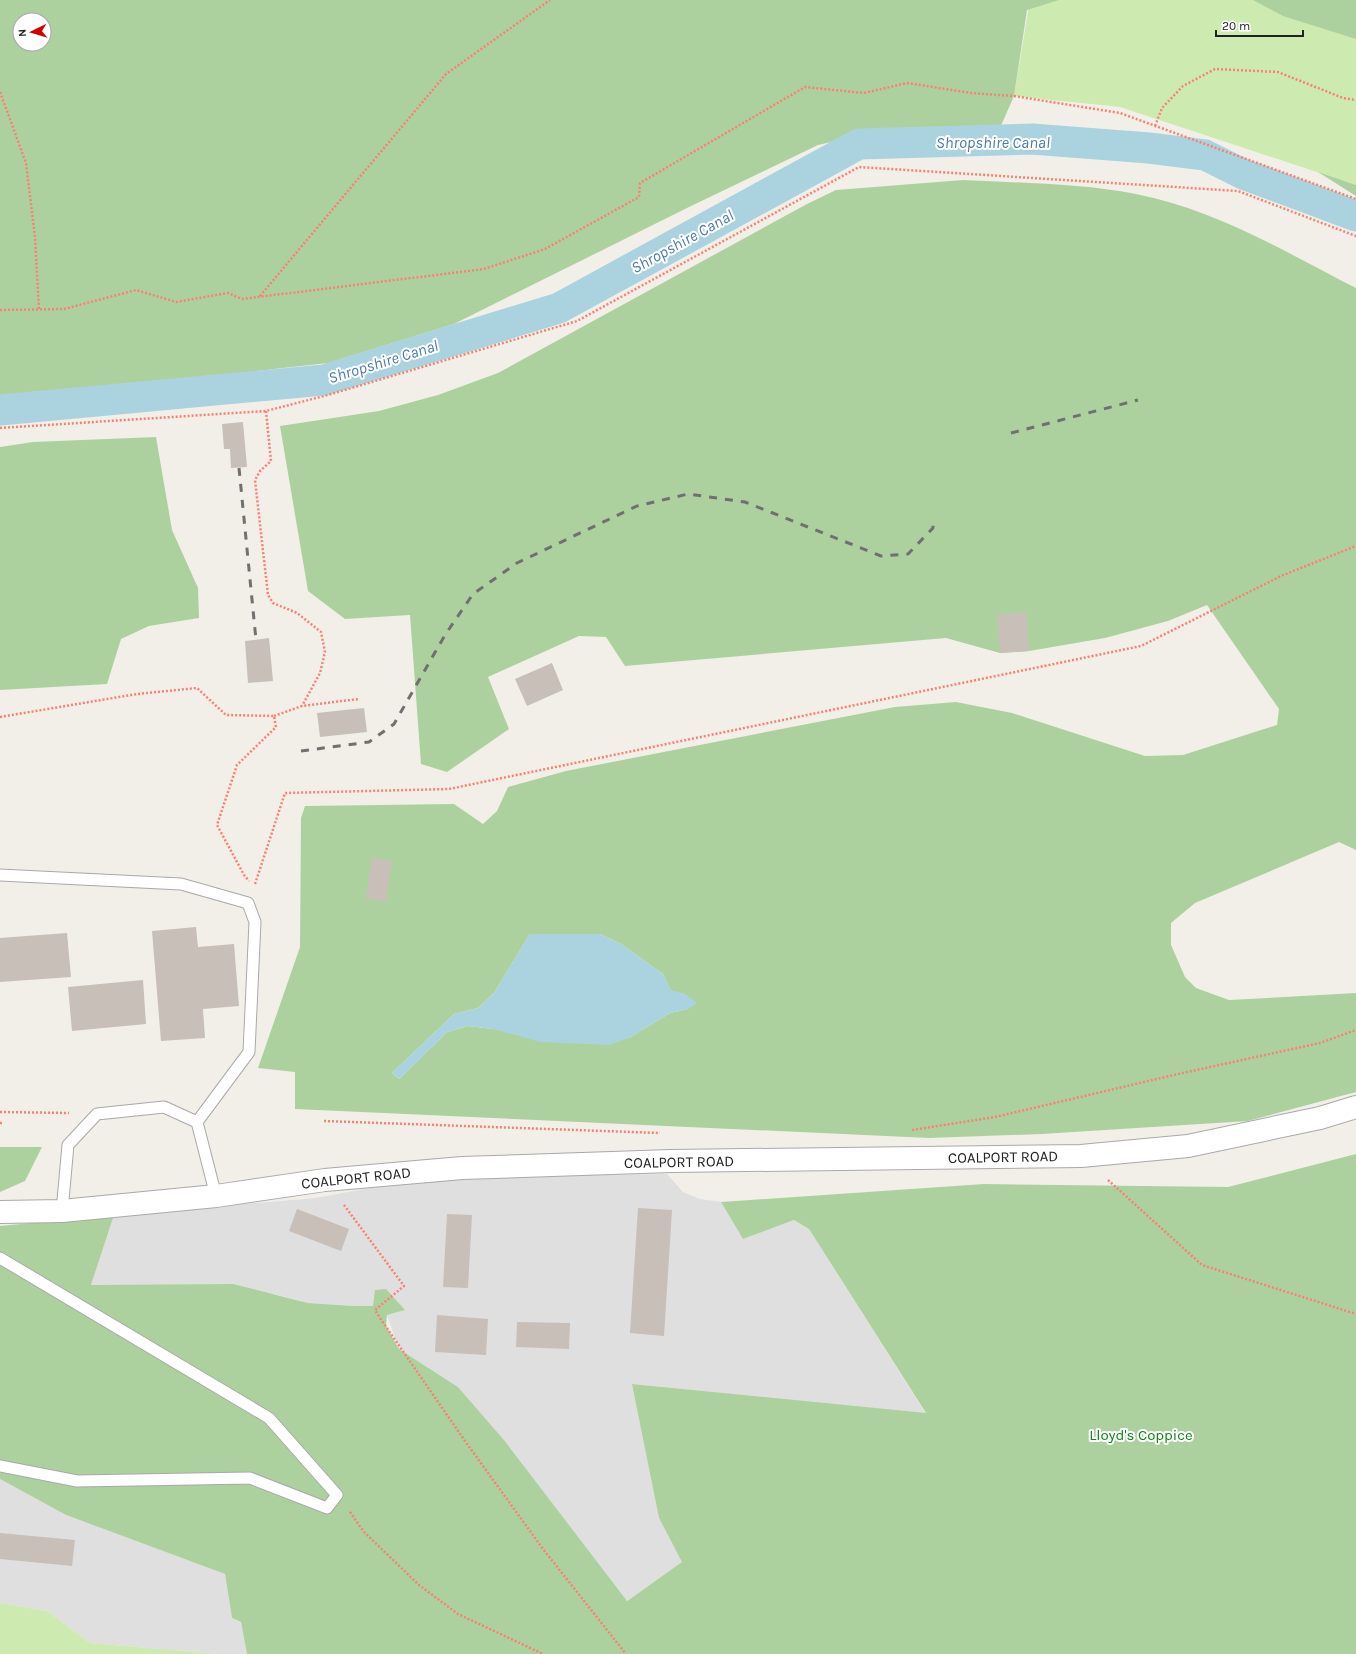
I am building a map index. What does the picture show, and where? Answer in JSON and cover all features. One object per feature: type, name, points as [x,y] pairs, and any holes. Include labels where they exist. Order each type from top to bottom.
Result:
[{"type":"street","name":"COALPORT ROAD","points":[[0,1212],[62,1211],[216,1196],[325,1180],[462,1168],[671,1161],[1081,1156],[1188,1146],[1320,1118],[1356,1107]]},
{"type":"lane","points":[[0,875],[181,884],[248,904],[254,922],[249,1052],[197,1122]]},
{"type":"lane","points":[[62,1211],[68,1145],[97,1114],[164,1107],[197,1122]]},
{"type":"lane","points":[[197,1122],[216,1196]]},
{"type":"lane","points":[[0,1258],[269,1418],[337,1495],[327,1508],[250,1478],[77,1481],[0,1466]]},
{"type":"path","points":[[259,297],[446,74],[550,0]]},
{"type":"path","points":[[1155,126],[1162,108],[1183,86],[1214,69],[1278,72],[1343,98],[1356,100]]},
{"type":"path","points":[[0,310],[64,309],[136,290],[176,302],[228,293],[242,299],[484,269],[545,249],[639,197],[640,184],[805,87],[864,93],[907,83],[971,93],[1014,96],[1120,113],[1356,199]]},
{"type":"path","points":[[0,92],[26,163],[35,237],[39,310]]},
{"type":"path","points":[[0,428],[266,411],[328,395],[577,321],[859,167],[1238,191],[1356,236]]},
{"type":"path","points":[[266,411],[271,461],[260,471],[255,480],[268,595],[273,602],[297,613],[321,632],[326,652],[320,673],[302,706]]},
{"type":"path","points":[[254,888],[285,792],[449,789],[1141,646],[1281,576],[1356,546]]},
{"type":"path","points":[[0,716],[137,694],[197,688],[226,715],[274,716],[302,706],[359,699]]},
{"type":"path","points":[[244,874],[217,825],[237,765],[276,727],[274,716]]},
{"type":"path","points":[[908,1130],[995,1117],[1178,1074],[1320,1044],[1356,1030]]},
{"type":"path","points":[[0,1112],[97,1114]]},
{"type":"path","points":[[324,1121],[665,1133]]},
{"type":"path","points":[[1081,1156],[1202,1265],[1356,1314]]},
{"type":"path","points":[[325,1180],[404,1286],[375,1310],[380,1318],[465,1442],[543,1549],[626,1654]]},
{"type":"path","points":[[337,1495],[364,1532],[419,1585],[458,1614],[543,1654]]},
{"type":"shaded area","points":[[667,1174],[683,1192],[700,1199],[721,1202],[743,1239],[794,1220],[809,1229],[926,1414],[633,1384],[659,1518],[683,1562],[626,1601],[504,1440],[458,1387],[399,1349],[387,1315],[405,1310],[373,1306],[308,1303],[275,1294],[91,1285],[114,1215],[316,1198],[385,1185],[516,1176]]},
{"type":"shaded area","points":[[0,1479],[66,1515],[225,1574],[232,1618],[241,1622],[247,1654],[218,1654],[90,1643],[47,1611],[0,1603]]},
{"type":"green space","points":[[0,0],[1059,0],[1027,10],[1014,96],[996,137],[884,130],[818,145],[689,207],[454,324],[328,363],[0,400]]},
{"type":"green space","points":[[1030,0],[1356,0],[1356,185],[1120,107],[1014,96]]},
{"type":"green space","points":[[1253,0],[1356,0],[1356,39],[1283,16]]},
{"type":"green space","points":[[1318,172],[1356,185],[1356,196]]},
{"type":"green space","points":[[963,180],[1028,183],[1115,190],[1165,201],[1222,221],[1276,246],[1356,288],[1356,850],[1339,842],[1195,903],[1171,923],[1171,945],[1185,977],[1196,988],[1229,1000],[1356,993],[1356,1092],[1248,1121],[1042,1134],[929,1138],[295,1109],[295,1072],[258,1068],[300,947],[301,818],[305,806],[454,804],[483,824],[497,811],[508,787],[566,771],[895,707],[956,702],[1012,713],[1145,756],[1183,755],[1277,725],[1279,709],[1207,605],[1168,621],[1105,638],[1029,651],[1000,653],[946,638],[625,666],[606,637],[579,636],[488,677],[509,729],[447,772],[421,764],[410,615],[345,619],[308,591],[280,426],[379,411],[438,395],[498,373],[807,204],[836,190]],"holes":[[[530,934],[600,934],[621,944],[663,974],[671,991],[684,994],[688,1009],[670,1013],[629,1038],[468,1026],[447,1032],[399,1079],[392,1073],[454,1014],[478,1008],[494,993]]]},
{"type":"green space","points":[[156,437],[172,530],[198,588],[199,618],[149,626],[121,639],[107,684],[0,690],[0,447],[33,442]]},
{"type":"green space","points":[[0,1147],[42,1147],[25,1181],[0,1192]]},
{"type":"green space","name":"Lloyd's Coppice","points":[[1356,1154],[1356,1654],[247,1654],[241,1622],[232,1618],[225,1574],[66,1515],[0,1479],[0,1226],[114,1215],[91,1285],[233,1284],[308,1303],[354,1306],[373,1306],[375,1290],[386,1289],[405,1310],[387,1315],[386,1326],[399,1349],[458,1387],[504,1440],[627,1601],[682,1562],[659,1518],[632,1384],[926,1413],[809,1229],[794,1220],[743,1239],[721,1202],[984,1184],[1228,1187]]},
{"type":"green space","points":[[0,1603],[47,1611],[90,1643],[218,1654],[0,1654]]},
{"type":"water","points":[[530,934],[600,934],[621,944],[663,974],[671,990],[685,994],[697,1003],[688,1009],[670,1013],[629,1038],[609,1045],[541,1042],[493,1029],[468,1026],[447,1032],[399,1079],[392,1073],[454,1014],[478,1008],[494,993]]},
{"type":"building","points":[[243,422],[247,467],[231,468],[230,449],[224,449],[222,424]]},
{"type":"building","points":[[1026,612],[1029,651],[1000,653],[997,615]]},
{"type":"building","points":[[269,638],[273,681],[248,683],[245,641]]},
{"type":"building","points":[[552,663],[563,690],[527,706],[515,679]]},
{"type":"building","points":[[364,708],[367,732],[320,737],[317,713]]},
{"type":"building","points":[[371,858],[392,861],[386,902],[366,899]]},
{"type":"building","points":[[196,927],[198,947],[234,944],[239,1006],[203,1009],[205,1038],[161,1041],[152,931]]},
{"type":"building","points":[[67,933],[71,977],[0,982],[0,938]]},
{"type":"building","points":[[143,980],[146,1024],[72,1031],[68,987]]},
{"type":"building","points":[[638,1208],[672,1210],[664,1336],[630,1333]]},
{"type":"building","points":[[297,1209],[349,1229],[341,1251],[289,1231]]},
{"type":"building","points":[[447,1214],[472,1215],[468,1288],[443,1287]]},
{"type":"building","points":[[437,1315],[488,1319],[486,1355],[435,1352]]},
{"type":"building","points":[[517,1322],[570,1323],[569,1349],[516,1347]]},
{"type":"building","points":[[0,1533],[75,1540],[72,1566],[0,1559]]},
{"type":"waterway","name":"Shropshire Canal","points":[[0,410],[324,380],[559,308],[859,144],[1032,139],[1149,148],[1205,155],[1243,174],[1356,216]]},
{"type":"railway","points":[[1011,433],[1138,400]]},
{"type":"railway","points":[[239,468],[256,640]]},
{"type":"railway","points":[[301,751],[369,742],[394,724],[445,635],[473,594],[517,563],[637,506],[688,494],[745,502],[881,556],[908,554],[933,528],[933,518]]}]
